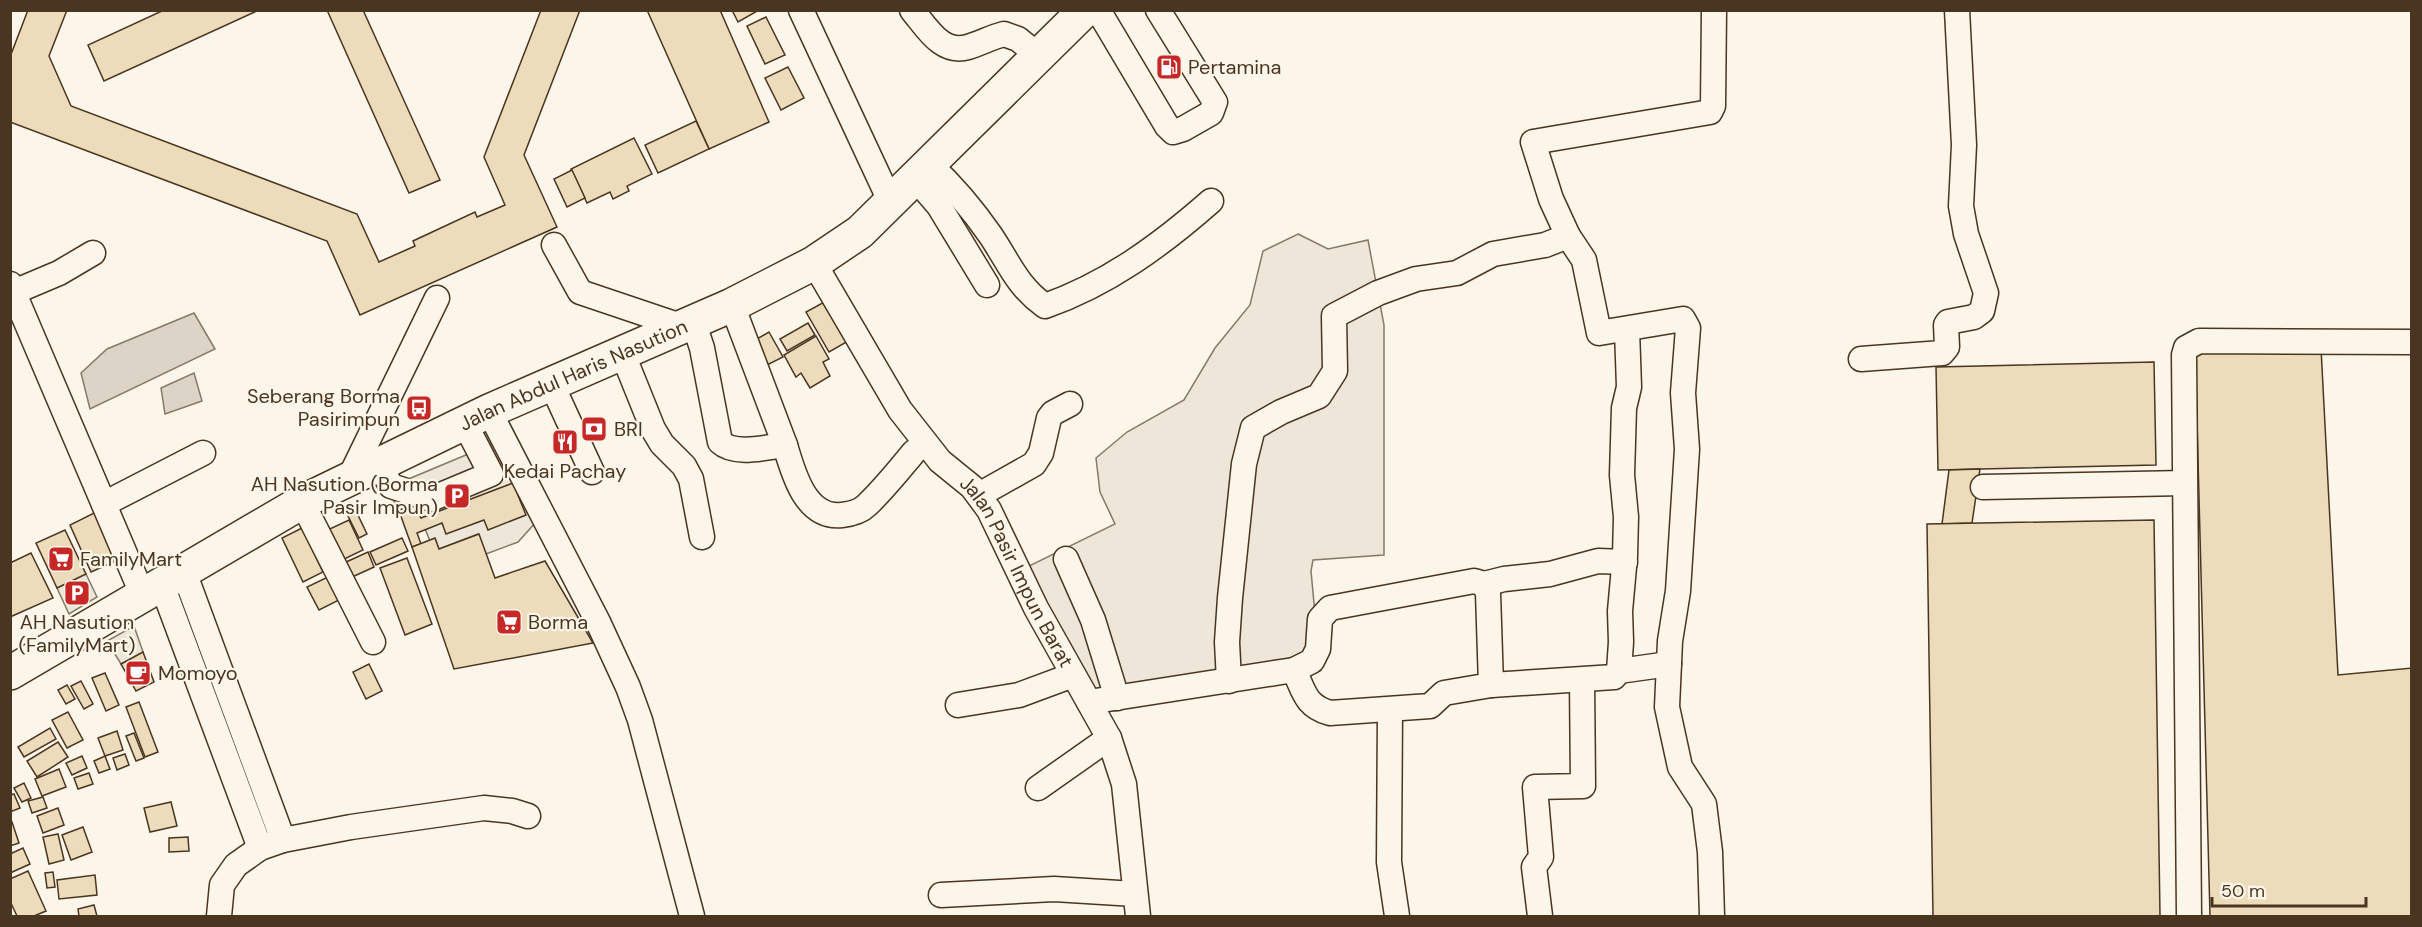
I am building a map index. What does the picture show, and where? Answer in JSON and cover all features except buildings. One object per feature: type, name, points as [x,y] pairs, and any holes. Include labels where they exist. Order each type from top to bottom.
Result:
[{"type":"highway","name":"Jalan Abdul Haris Nasution","points":[[10,673],[302,502],[477,416],[732,304],[814,263],[860,232],[1086,10]]},
{"type":"street","points":[[801,10],[891,203]]},
{"type":"street","points":[[912,10],[940,43],[951,48],[966,48],[1004,33],[1018,39],[1039,56]]},
{"type":"street","points":[[1098,10],[1167,126],[1173,132],[1211,113],[1215,102],[1158,10]]},
{"type":"street","points":[[1712,916],[1710,852],[1704,804],[1680,767],[1667,708],[1669,664],[1678,591],[1687,449],[1683,393],[1688,328],[1683,319],[1599,333],[1584,260],[1568,236],[1551,199],[1533,142],[1710,112],[1713,106],[1714,10]]},
{"type":"street","points":[[1861,358],[1942,353],[1947,347],[1948,322],[1974,317],[1982,310],[1986,293],[1966,234],[1961,206],[1964,145],[1957,10]]},
{"type":"street","points":[[923,172],[954,188],[985,228],[1028,294],[1045,306],[1077,295],[1135,261],[1211,201]]},
{"type":"street","points":[[923,172],[939,206],[987,285]]},
{"type":"street","points":[[1229,681],[1227,642],[1230,598],[1244,464],[1253,428],[1281,412],[1318,396],[1335,371],[1334,316],[1378,293],[1416,279],[1457,273],[1493,254],[1545,245],[1568,236]]},
{"type":"street","points":[[554,245],[580,292],[687,324],[702,348],[720,442],[728,448],[737,449],[785,445]]},
{"type":"street","points":[[93,253],[58,273],[12,288],[20,332],[104,504],[163,584],[283,840]]},
{"type":"street","name":"Jalan Pasir Impun Barat","points":[[814,263],[911,424],[940,461],[979,495],[989,510],[1036,608],[1109,738],[1124,784],[1136,905]]},
{"type":"street","points":[[349,479],[437,298]]},
{"type":"street","points":[[732,304],[796,480],[811,503],[819,510],[835,516],[853,514],[866,506],[914,452]]},
{"type":"street","points":[[1294,670],[1309,701],[1317,710],[1330,713],[1430,706],[1444,693],[1491,685],[1614,677],[1619,671],[1620,611],[1625,562],[1626,517],[1622,475],[1624,408],[1629,387],[1627,330]]},
{"type":"street","points":[[2189,916],[2184,355],[2186,348],[2199,340],[2412,342]]},
{"type":"street","points":[[622,352],[653,429],[662,444],[684,466],[691,479],[702,537]]},
{"type":"street","points":[[551,383],[592,472]]},
{"type":"street","points":[[979,495],[1034,464],[1041,453],[1049,418],[1053,413],[1070,404]]},
{"type":"street","points":[[379,464],[391,486],[431,499],[491,474],[477,416]]},
{"type":"street","points":[[477,416],[598,622],[628,687],[640,720],[692,916]]},
{"type":"street","points":[[104,504],[203,453]]},
{"type":"street","points":[[1983,487],[2185,483]]},
{"type":"street","points":[[302,502],[373,642]]},
{"type":"street","points":[[1065,559],[1093,620],[1117,698]]},
{"type":"street","points":[[1089,702],[1294,670],[1311,661],[1318,649],[1320,619],[1330,608],[1474,581],[1484,584],[1504,579],[1550,574],[1598,561],[1625,562]]},
{"type":"street","points":[[163,584],[260,848]]},
{"type":"street","points":[[1484,584],[1488,593],[1491,685]]},
{"type":"street","points":[[1619,671],[1669,664]]},
{"type":"street","points":[[958,705],[1019,695],[1073,675]]},
{"type":"street","points":[[1540,916],[1534,867],[1540,857],[1535,787],[1583,786],[1582,680]]},
{"type":"street","points":[[1390,710],[1389,862],[1397,916]]},
{"type":"street","points":[[1038,788],[1109,738]]},
{"type":"street","points":[[219,916],[224,882],[236,865],[260,848],[283,840],[484,808],[512,811],[528,816]]},
{"type":"street","points":[[941,895],[1054,890],[1136,905]]},
{"type":"shaded area","points":[[1298,234],[1328,249],[1368,240],[1384,325],[1384,555],[1313,560],[1311,571],[1318,646],[1305,656],[1095,695],[1027,567],[1115,524],[1100,492],[1096,458],[1127,432],[1184,400],[1215,348],[1250,305],[1263,251]]},
{"type":"shaded area","points":[[194,313],[215,349],[90,409],[81,373],[107,349]]},
{"type":"shaded area","points":[[194,373],[202,401],[165,414],[161,388]]},
{"type":"shaded area","name":"AH Nasution (Borma Pasir Impun)","points":[[497,442],[536,522],[518,542],[486,554],[478,534],[439,549],[435,539],[430,541],[415,504],[399,511],[387,488]]},
{"type":"shaded area","name":"AH Nasution (FamilyMart)","points":[[86,574],[97,597],[69,614],[57,588]]},
{"type":"shaded area","points":[[134,626],[143,652],[121,664],[107,641]]},
{"type":"place","name":"Pertamina","points":[[1169,67]]},
{"type":"place","name":"Seberang Borma Pasirimpun","points":[[419,408]]},
{"type":"place","name":"BRI","points":[[594,429]]},
{"type":"place","name":"Kedai Pachay","points":[[565,442]]},
{"type":"place","name":"AH Nasution (Borma Pasir Impun)","points":[[457,496]]},
{"type":"place","name":"FamilyMart","points":[[61,559]]},
{"type":"place","name":"AH Nasution (FamilyMart)","points":[[77,593]]},
{"type":"place","name":"Borma","points":[[509,622]]},
{"type":"place","name":"Momoyo","points":[[138,673]]}]
